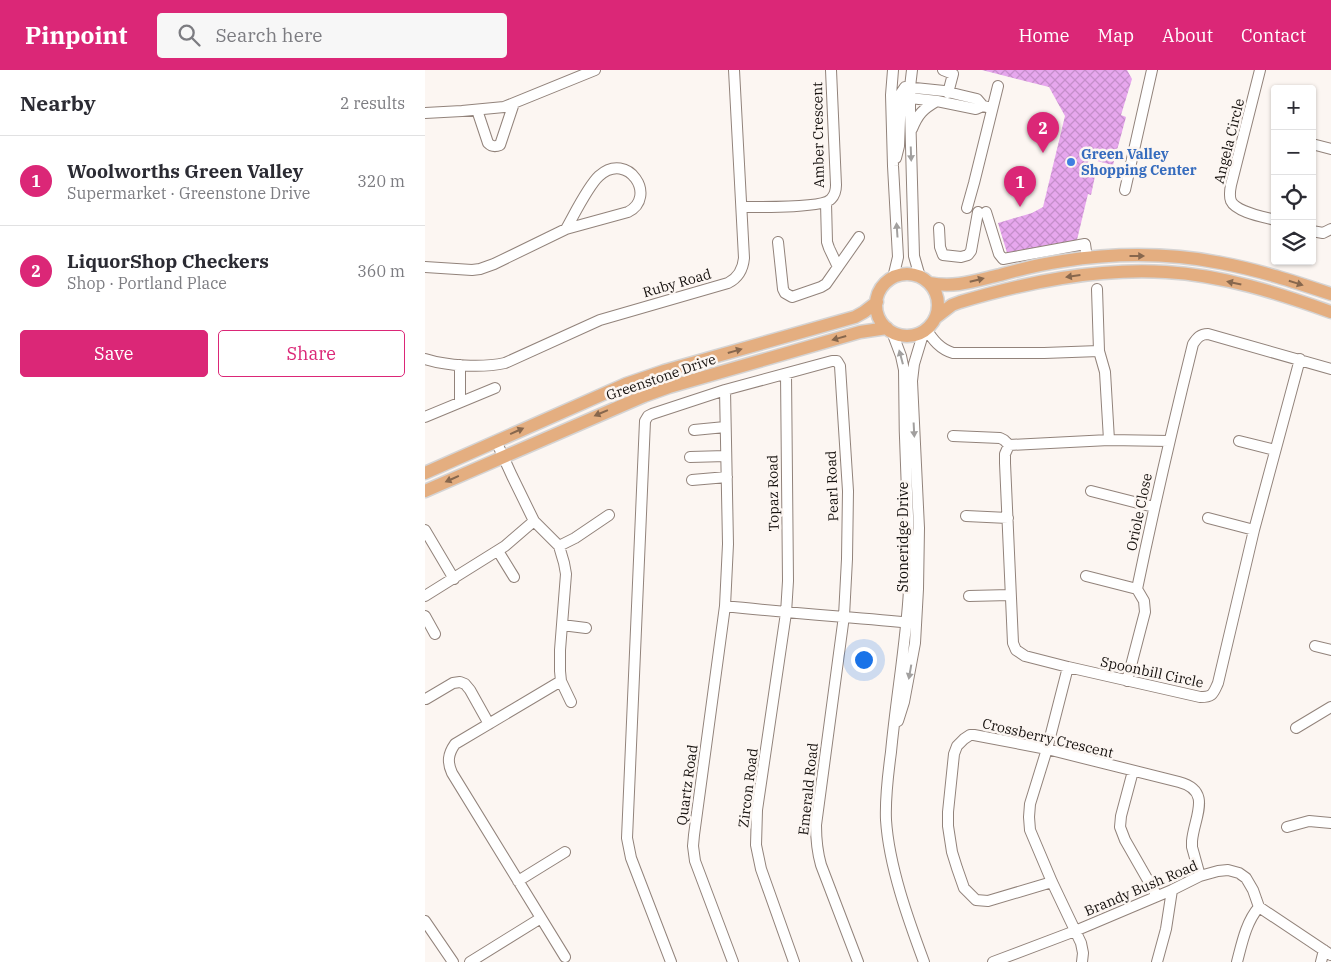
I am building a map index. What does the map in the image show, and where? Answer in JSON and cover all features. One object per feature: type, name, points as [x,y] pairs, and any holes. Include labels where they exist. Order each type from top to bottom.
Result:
[{"type":"main road","points":[[1331,294],[1239,266],[1192,258],[1129,256],[1062,261],[957,285],[941,286],[914,275],[905,274],[893,278],[882,288],[877,302],[878,314],[889,330],[907,336],[916,335],[925,330],[935,318],[952,305],[1023,285],[1092,274],[1166,272],[1214,278],[1273,292],[1331,312]]},
{"type":"main road","points":[[925,280],[935,292],[938,301],[935,318]]},
{"type":"main road","name":"Greenstone Drive","points":[[425,473],[626,384],[664,371],[855,317],[865,312],[877,302]]},
{"type":"main road","name":"Greenstone Drive","points":[[425,491],[652,393],[859,332],[889,330]]},
{"type":"street","points":[[425,113],[498,108],[595,70]]},
{"type":"street","name":"Ruby Road","points":[[425,359],[460,365],[489,366],[505,363],[600,320],[733,280],[741,271],[744,258],[734,70]]},
{"type":"street","name":"Amber Crescent","points":[[742,207],[826,203],[835,193],[837,185],[831,70]]},
{"type":"street","points":[[893,70],[891,95],[898,257],[893,278]]},
{"type":"street","points":[[914,70],[910,87],[914,256],[925,280]]},
{"type":"street","points":[[914,70],[922,83],[936,96]]},
{"type":"street","points":[[943,70],[953,74],[948,92]]},
{"type":"street","points":[[1125,190],[1152,70]]},
{"type":"street","name":"Angela Circle","points":[[1261,70],[1231,185],[1230,198],[1232,203],[1241,210],[1271,219]]},
{"type":"street","points":[[967,208],[974,184],[988,107],[998,86]]},
{"type":"street","points":[[893,166],[899,146],[901,93],[905,87],[976,109],[988,107]]},
{"type":"street","points":[[910,98],[936,96],[948,92],[977,100],[988,107]]},
{"type":"street","points":[[910,132],[920,112],[936,96]]},
{"type":"street","points":[[477,110],[488,143],[492,146],[497,146],[500,145],[514,103]]},
{"type":"street","points":[[1316,145],[1331,149]]},
{"type":"street","points":[[425,267],[472,270],[487,268],[566,229],[628,212],[638,204],[641,191],[629,170],[613,168],[601,174],[592,184],[566,229]]},
{"type":"street","points":[[826,203],[827,242],[839,267]]},
{"type":"street","points":[[939,228],[940,247],[943,255],[968,255],[971,251],[982,212],[999,254],[1003,259],[1085,244],[1087,258]]},
{"type":"street","points":[[1316,231],[1323,232],[1330,230]]},
{"type":"street","points":[[778,242],[783,288],[788,296],[792,297],[826,284],[859,237]]},
{"type":"street","points":[[1097,289],[1099,351],[1105,372],[1109,440]]},
{"type":"street","name":"Stoneridge Drive","points":[[889,330],[901,356],[904,370],[909,588],[911,623],[915,643],[905,702],[892,741],[886,797],[886,821],[896,876],[924,962]]},
{"type":"street","points":[[925,330],[945,351],[953,353],[1099,351]]},
{"type":"street","name":"Stoneridge Drive","points":[[911,623],[919,528],[912,381],[914,364],[925,330]]},
{"type":"street","points":[[953,436],[1000,438],[1009,445],[1109,440],[1169,440],[1193,344],[1203,334],[1331,369]]},
{"type":"street","name":"Spoonbill Circle","points":[[1009,445],[1005,454],[1013,643],[1016,650],[1025,656],[1068,667],[1200,697],[1208,697],[1214,693],[1218,683],[1254,530],[1300,359]]},
{"type":"street","name":"Pearl Road","points":[[786,374],[832,361],[837,361],[840,366],[847,491],[847,559],[844,616]]},
{"type":"street","points":[[460,365],[461,402]]},
{"type":"street","points":[[671,962],[631,858],[627,838],[645,421],[652,414],[725,390],[786,374]]},
{"type":"street","name":"Topaz Road","points":[[786,374],[788,581],[786,613]]},
{"type":"street","points":[[425,417],[495,388]]},
{"type":"street","points":[[725,390],[728,544],[725,606],[911,623]]},
{"type":"street","points":[[694,430],[725,427]]},
{"type":"street","name":"Oriole Close","points":[[1137,589],[1169,440]]},
{"type":"street","points":[[1239,440],[1275,450]]},
{"type":"street","points":[[496,441],[534,520],[559,546],[564,562],[565,574],[560,650],[561,681],[571,702]]},
{"type":"street","points":[[690,457],[726,456]]},
{"type":"street","points":[[691,480],[727,476]]},
{"type":"street","points":[[1091,491],[1154,507]]},
{"type":"street","points":[[559,546],[575,538],[609,515]]},
{"type":"street","points":[[966,516],[1008,518]]},
{"type":"street","points":[[1208,518],[1254,530]]},
{"type":"street","points":[[425,596],[498,551],[517,537],[534,520]]},
{"type":"street","points":[[425,530],[454,579]]},
{"type":"street","points":[[498,551],[514,577]]},
{"type":"street","points":[[1086,576],[1137,589],[1144,601],[1145,612],[1127,681]]},
{"type":"street","points":[[969,596],[1011,595]]},
{"type":"street","name":"Quartz Road","points":[[725,606],[693,846],[695,861],[733,962]]},
{"type":"street","name":"Zircon Road","points":[[786,613],[757,810],[756,845],[761,869],[794,962]]},
{"type":"street","points":[[425,616],[435,634]]},
{"type":"street","name":"Emerald Road","points":[[844,616],[816,825],[816,839],[821,865],[858,960]]},
{"type":"street","points":[[562,625],[587,628]]},
{"type":"street","points":[[1315,646],[1331,650]]},
{"type":"street","points":[[1068,667],[1047,749],[1030,804],[1029,817],[1030,830],[1083,948],[1082,962]]},
{"type":"street","points":[[561,681],[455,744],[450,750],[449,766],[565,957]]},
{"type":"street","points":[[426,700],[453,683],[460,682],[471,690],[489,724]]},
{"type":"street","points":[[1296,728],[1331,707]]},
{"type":"street","name":"Crossberry Crescent","points":[[1052,882],[994,900],[976,900],[967,892],[962,883],[953,852],[948,826],[954,754],[957,746],[963,739],[974,735],[1047,749],[1193,787],[1197,792],[1200,804],[1194,828],[1192,847],[1200,876]]},
{"type":"street","points":[[1133,771],[1121,816],[1120,827],[1125,840],[1157,896]]},
{"type":"street","points":[[1287,827],[1309,821],[1331,823]]},
{"type":"street","points":[[518,881],[565,852]]},
{"type":"street","name":"Brandy Bush Road","points":[[1000,961],[1172,890],[1200,876],[1223,870],[1234,871],[1245,878],[1259,907]]},
{"type":"street","points":[[1157,962],[1167,929],[1172,890]]},
{"type":"street","points":[[1237,962],[1248,924],[1259,907],[1327,953],[1321,962]]},
{"type":"street","points":[[470,962],[541,918]]},
{"type":"street","points":[[425,921],[453,962]]},
{"type":"building","name":"Green Valley Shopping Center","points":[[982,70],[1127,70],[1132,79],[1121,115],[1126,117],[1113,165],[1089,159],[1087,166],[1094,167],[1092,175],[1095,176],[1091,195],[1088,194],[1076,244],[1008,256],[998,223],[1032,213],[1043,207],[1065,116],[1049,87]]},
{"type":"place","name":"LiquorShop Checkers","points":[[1043,153]]},
{"type":"place","name":"Green Valley Shopping Center","points":[[1071,162]]},
{"type":"place","name":"Woolworths Green Valley","points":[[1020,207]]}]
